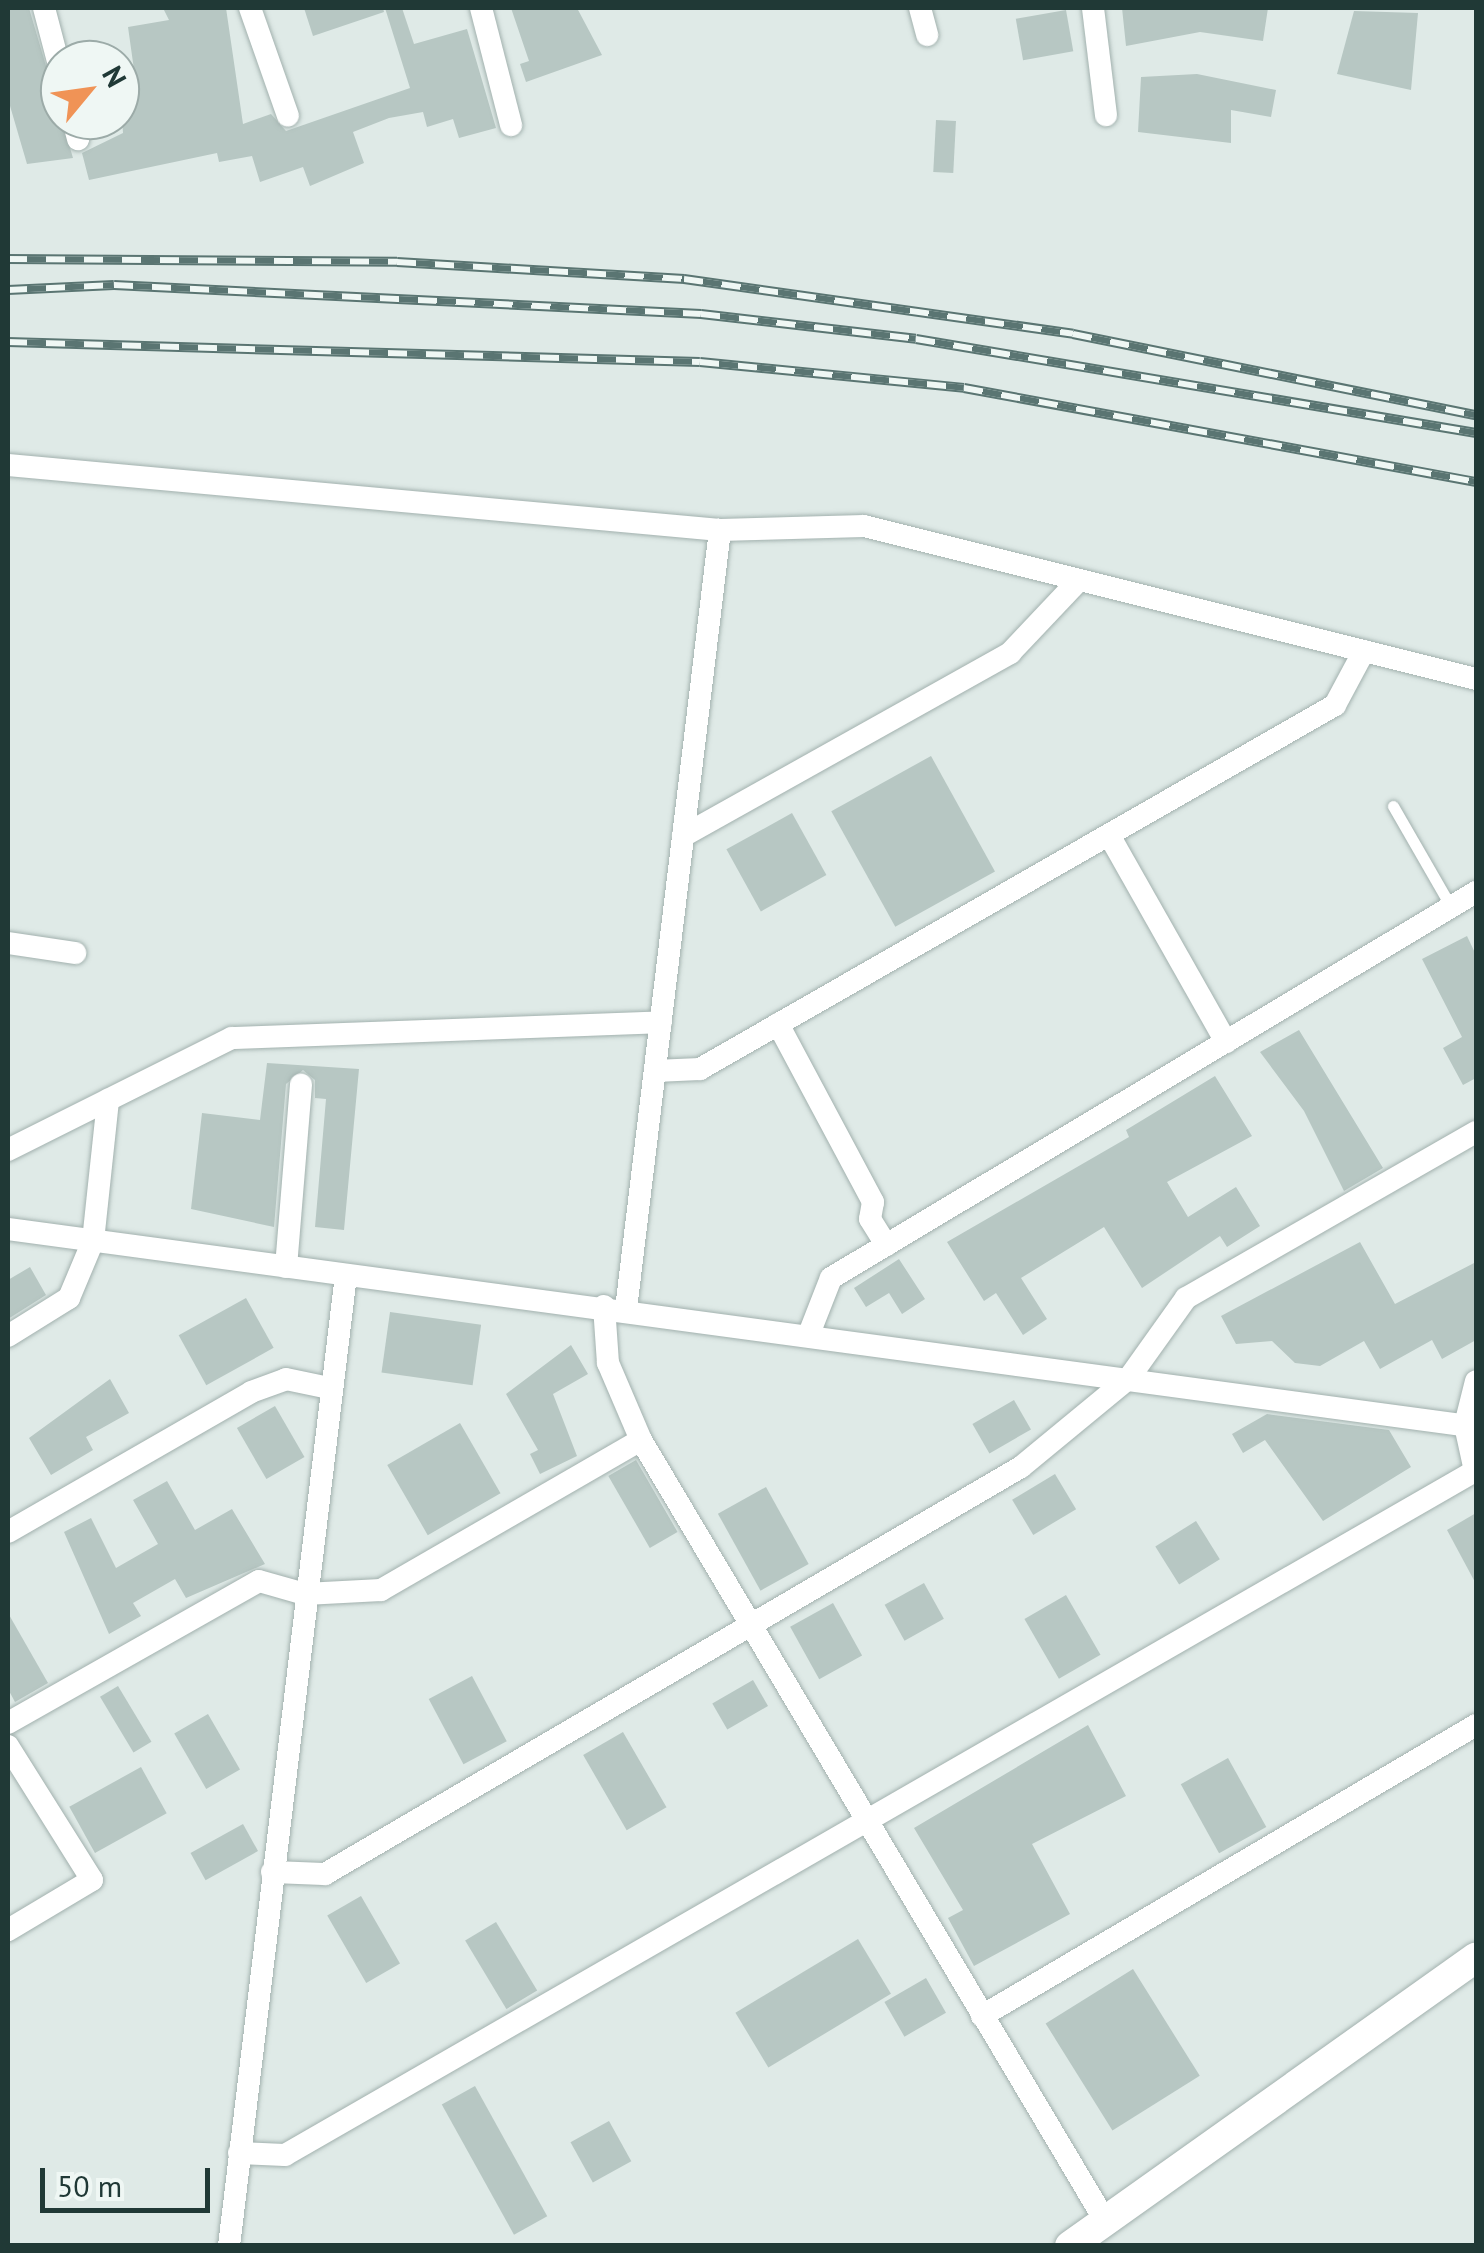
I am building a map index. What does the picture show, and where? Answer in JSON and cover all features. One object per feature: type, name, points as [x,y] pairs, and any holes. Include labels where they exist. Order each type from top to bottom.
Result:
[{"type":"street","points":[[44,8],[52,40]]},
{"type":"street","points":[[250,8],[288,116]]},
{"type":"street","points":[[481,8],[510,125]]},
{"type":"street","points":[[920,8],[927,35]]},
{"type":"street","points":[[1093,8],[1106,115]]},
{"type":"street","points":[[8,465],[720,530],[864,526],[1476,679]]},
{"type":"street","points":[[720,530],[655,1071],[608,1363],[642,1440],[1104,2220]]},
{"type":"street","points":[[683,836],[1010,653],[1079,580]]},
{"type":"street","points":[[655,1071],[700,1069],[1335,704],[1364,651]]},
{"type":"street","points":[[1108,834],[1226,1042]]},
{"type":"street","points":[[809,1334],[831,1278],[1476,892]]},
{"type":"street","points":[[8,942],[75,953]]},
{"type":"street","points":[[8,1150],[232,1038],[660,1022]]},
{"type":"street","points":[[778,1024],[873,1202],[870,1219],[886,1245]]},
{"type":"street","points":[[286,1267],[300,1084]]},
{"type":"street","points":[[8,1336],[69,1298],[92,1241],[108,1100]]},
{"type":"street","points":[[272,1872],[325,1874],[749,1622],[1020,1467],[1129,1378],[1186,1298],[1476,1132]]},
{"type":"street","points":[[8,1229],[615,1307],[1471,1426]]},
{"type":"street","points":[[228,2246],[329,1388],[346,1275]]},
{"type":"street","points":[[8,1532],[251,1392],[286,1378],[329,1388]]},
{"type":"street","points":[[239,2153],[285,2155],[868,1824],[1475,1471],[1471,1426],[1476,1381]]},
{"type":"street","points":[[8,1723],[259,1581],[305,1594],[380,1590],[642,1440]]},
{"type":"street","points":[[982,2016],[1476,1725]]},
{"type":"street","points":[[8,1746],[92,1880],[8,1930]]},
{"type":"street","points":[[1070,2246],[1476,1957]]},
{"type":"lane","points":[[1394,806],[1451,907]]},
{"type":"building","points":[[8,8],[29,8],[40,46],[40,140],[68,140],[73,158],[27,164],[8,99]]},
{"type":"building","points":[[163,8],[226,8],[243,124],[271,114],[286,131],[410,88],[385,8],[402,8],[414,44],[467,29],[496,128],[459,138],[453,119],[427,127],[423,112],[389,118],[353,132],[364,163],[310,186],[303,167],[260,182],[252,156],[219,162],[217,153],[89,180],[82,153],[109,140],[140,140],[140,40],[130,40],[128,27],[169,20]]},
{"type":"building","points":[[304,8],[383,8],[384,12],[313,36]]},
{"type":"building","points":[[511,8],[577,8],[602,55],[526,82],[520,64],[529,61]]},
{"type":"building","points":[[1122,8],[1268,8],[1263,41],[1200,32],[1126,46]]},
{"type":"building","points":[[1066,10],[1073,51],[1023,60],[1016,19]]},
{"type":"building","points":[[1354,11],[1418,13],[1411,90],[1337,74]]},
{"type":"building","points":[[1197,74],[1276,90],[1271,117],[1231,110],[1231,143],[1138,132],[1141,77]]},
{"type":"building","points":[[936,120],[956,121],[953,173],[933,172]]},
{"type":"building","points":[[931,756],[995,871],[895,927],[831,811]]},
{"type":"building","points":[[792,813],[826,875],[761,911],[726,849]]},
{"type":"building","points":[[1467,936],[1476,955],[1476,1078],[1463,1085],[1443,1048],[1462,1037],[1422,959]]},
{"type":"building","points":[[1299,1030],[1383,1168],[1344,1191],[1304,1111],[1260,1052]]},
{"type":"building","points":[[267,1063],[359,1069],[344,1230],[315,1227],[326,1099],[315,1098],[315,1080],[303,1070],[286,1084],[274,1227],[191,1209],[202,1113],[260,1120]]},
{"type":"building","points":[[1215,1076],[1252,1136],[1167,1182],[1188,1217],[1236,1187],[1260,1226],[1227,1247],[1220,1236],[1142,1288],[1104,1227],[1021,1278],[1047,1319],[1023,1335],[996,1293],[984,1301],[947,1242],[1129,1137],[1126,1130]]},
{"type":"building","points":[[1360,1242],[1395,1304],[1476,1262],[1476,1340],[1442,1359],[1432,1340],[1380,1369],[1364,1341],[1320,1366],[1295,1363],[1272,1341],[1236,1344],[1221,1316]]},
{"type":"building","points":[[899,1259],[925,1299],[902,1314],[889,1293],[866,1307],[854,1288]]},
{"type":"building","points":[[30,1267],[46,1295],[8,1319],[8,1280]]},
{"type":"building","points":[[246,1298],[274,1348],[206,1385],[179,1335]]},
{"type":"building","points":[[390,1312],[481,1325],[473,1385],[382,1372]]},
{"type":"building","points":[[571,1345],[588,1374],[553,1394],[577,1456],[540,1474],[530,1454],[538,1450],[506,1394]]},
{"type":"building","points":[[110,1379],[129,1413],[86,1437],[93,1450],[51,1475],[29,1438]]},
{"type":"building","points":[[1014,1400],[1031,1429],[989,1453],[972,1424]]},
{"type":"building","points":[[275,1406],[304,1457],[266,1479],[237,1428]]},
{"type":"building","points":[[1267,1414],[1389,1430],[1411,1467],[1323,1521],[1265,1440],[1243,1453],[1232,1434]]},
{"type":"building","points":[[460,1423],[500,1493],[428,1535],[387,1465]]},
{"type":"building","points":[[636,1460],[678,1532],[650,1548],[608,1476]]},
{"type":"building","points":[[1055,1474],[1076,1509],[1033,1535],[1012,1500]]},
{"type":"building","points":[[167,1481],[195,1530],[232,1509],[265,1564],[186,1598],[175,1579],[133,1603],[141,1616],[109,1634],[64,1532],[91,1518],[116,1568],[158,1544],[133,1500]]},
{"type":"building","points":[[766,1487],[809,1564],[761,1591],[718,1514]]},
{"type":"building","points":[[1476,1513],[1476,1584],[1447,1530]]},
{"type":"building","points":[[1196,1521],[1220,1559],[1179,1585],[1155,1546]]},
{"type":"building","points":[[924,1583],[944,1619],[905,1641],[885,1605]]},
{"type":"building","points":[[1066,1595],[1100,1655],[1059,1679],[1024,1619]]},
{"type":"building","points":[[833,1603],[862,1655],[819,1679],[790,1627]]},
{"type":"building","points":[[8,1613],[48,1683],[15,1702],[8,1689]]},
{"type":"building","points":[[472,1676],[507,1741],[463,1764],[429,1699]]},
{"type":"building","points":[[753,1680],[768,1706],[727,1729],[712,1704]]},
{"type":"building","points":[[118,1686],[151,1742],[133,1753],[100,1697]]},
{"type":"building","points":[[208,1714],[240,1769],[206,1789],[174,1734]]},
{"type":"building","points":[[1088,1725],[1126,1796],[1032,1844],[1070,1914],[974,1966],[948,1918],[963,1910],[914,1828]]},
{"type":"building","points":[[623,1732],[666,1807],[627,1830],[583,1755]]},
{"type":"building","points":[[1228,1758],[1266,1827],[1219,1853],[1181,1784]]},
{"type":"building","points":[[141,1767],[167,1813],[95,1853],[69,1807]]},
{"type":"building","points":[[243,1824],[258,1851],[206,1880],[191,1853]]},
{"type":"building","points":[[361,1896],[400,1964],[366,1983],[327,1915]]},
{"type":"building","points":[[496,1922],[537,1991],[506,2009],[465,1941]]},
{"type":"building","points":[[858,1939],[891,1994],[768,2068],[735,2013]]},
{"type":"building","points":[[1133,1969],[1200,2076],[1112,2130],[1046,2024]]},
{"type":"building","points":[[926,1978],[946,2013],[904,2037],[884,2002]]},
{"type":"building","points":[[475,2086],[547,2216],[514,2235],[442,2104]]},
{"type":"building","points":[[609,2121],[631,2161],[593,2183],[571,2142]]},
{"type":"railway","points":[[8,259],[397,262],[684,279],[1073,334],[1476,415]]},
{"type":"railway","points":[[8,290],[114,285],[701,314],[916,339],[1476,433]]},
{"type":"railway","points":[[8,342],[700,362],[964,388],[1476,482]]}]
